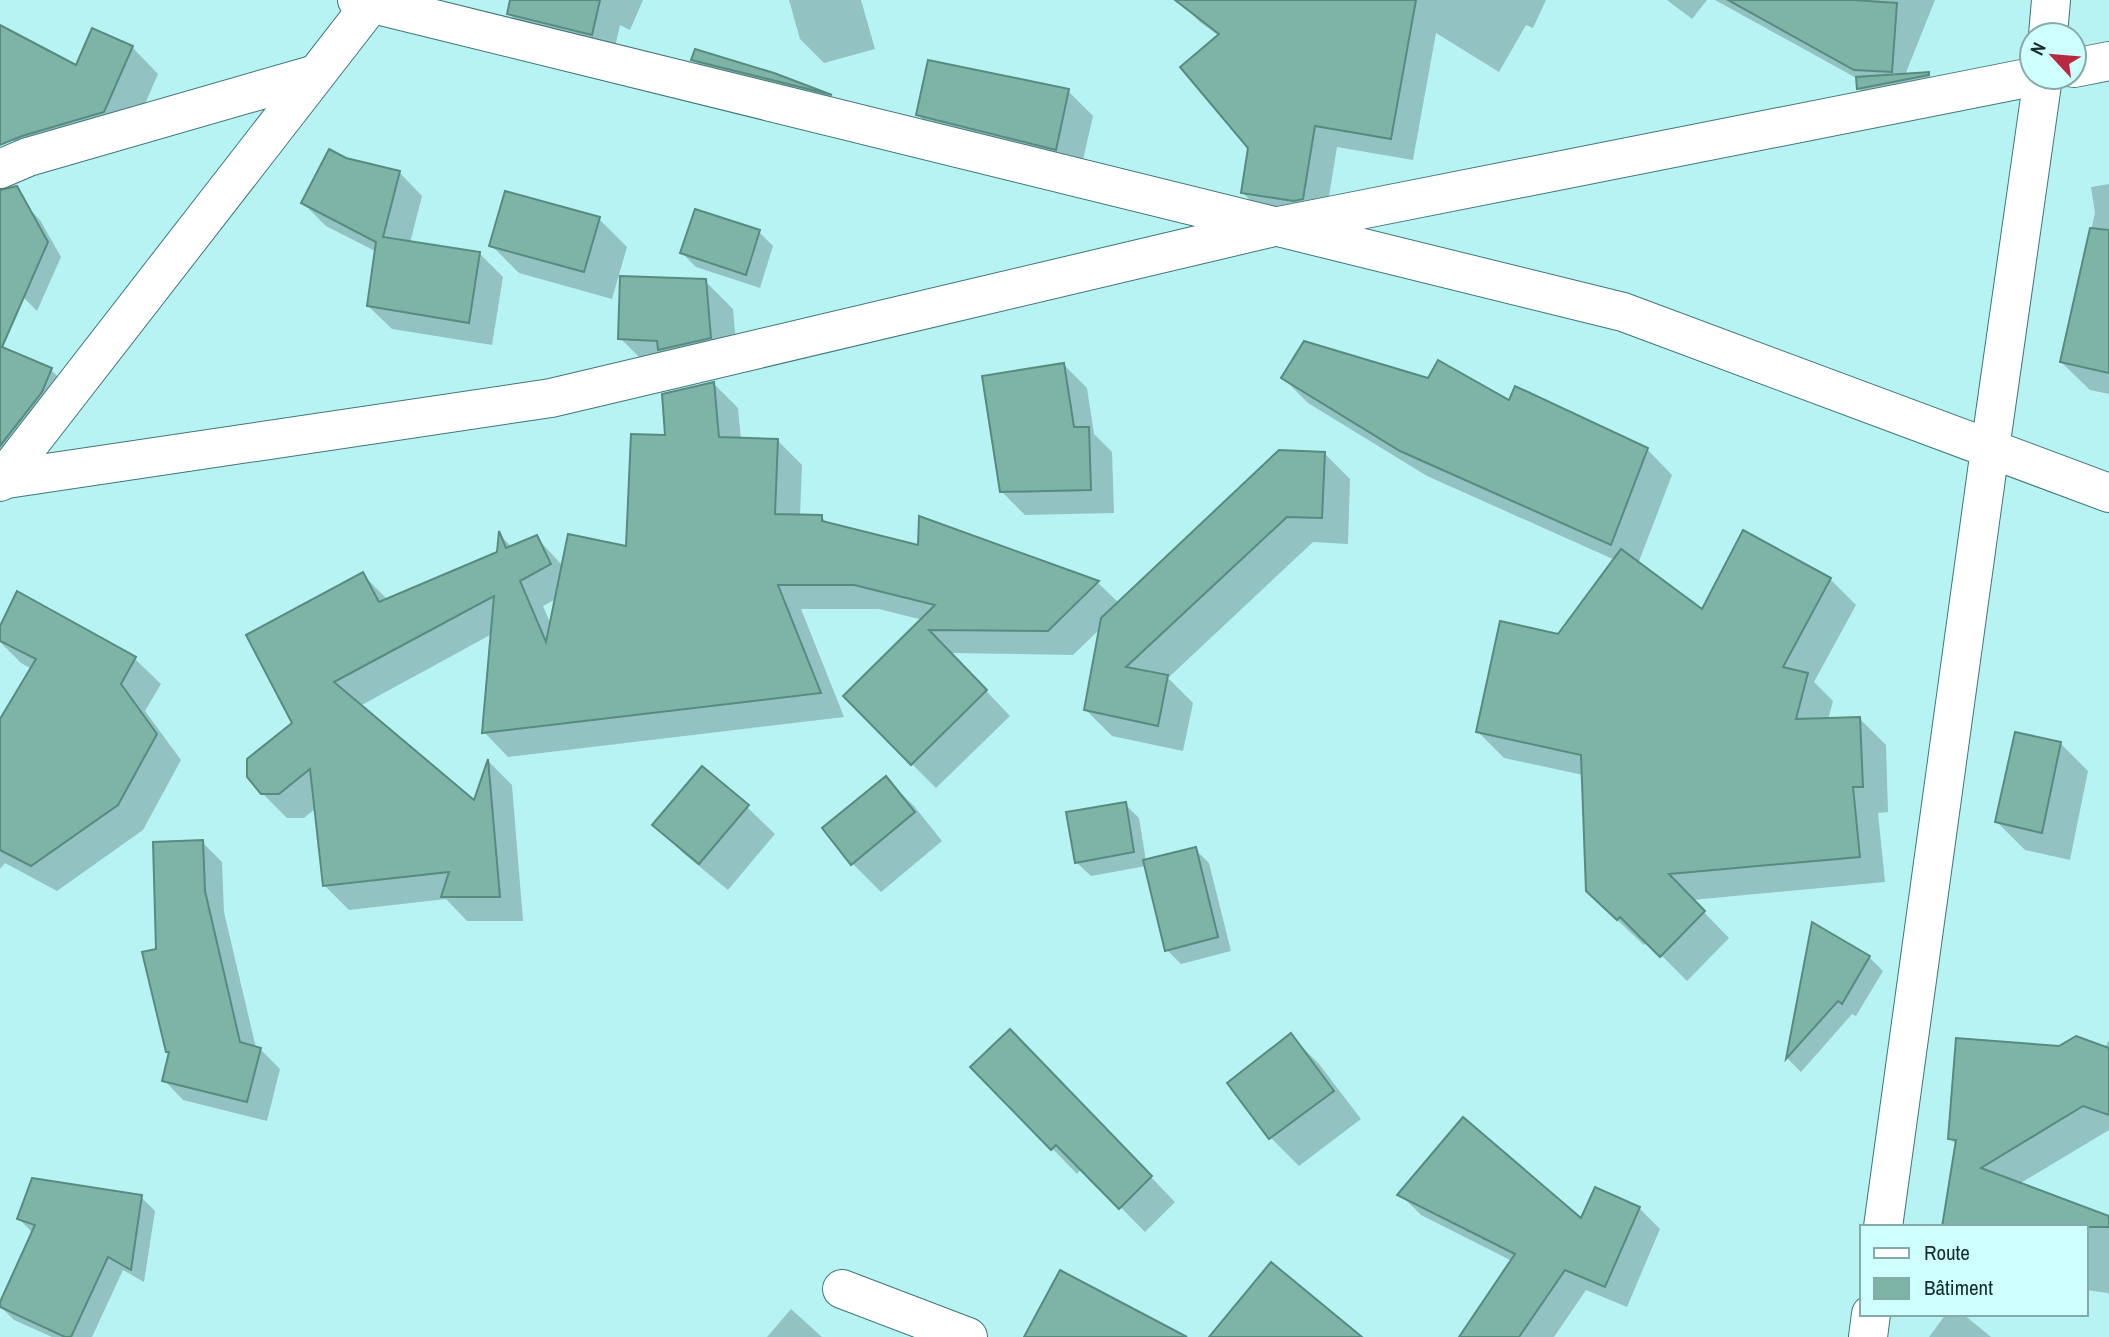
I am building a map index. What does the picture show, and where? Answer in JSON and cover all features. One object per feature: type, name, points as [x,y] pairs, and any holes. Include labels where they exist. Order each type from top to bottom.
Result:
[{"type":"street","points":[[2049,21],[2051,0]]},
{"type":"street","points":[[1,480],[316,74],[367,2],[1623,312],[2109,493]]},
{"type":"street","points":[[2088,65],[2109,61]]},
{"type":"street","points":[[0,169],[28,157],[316,74]]},
{"type":"street","points":[[1,480],[551,398],[1274,227],[2018,80]]},
{"type":"street","points":[[1883,1225],[2041,91]]},
{"type":"street","points":[[842,1289],[968,1337]]},
{"type":"street","points":[[1868,1337],[1871,1316]]},
{"type":"building","points":[[510,0],[600,0],[592,35],[507,14]]},
{"type":"building","points":[[1175,0],[1416,0],[1391,139],[1315,126],[1303,199],[1294,201],[1241,193],[1248,148],[1180,67],[1219,34]]},
{"type":"building","points":[[1728,0],[1854,0],[1897,3],[1892,72],[1854,70]]},
{"type":"building","points":[[0,25],[76,65],[92,28],[133,46],[104,112],[0,145]]},
{"type":"building","points":[[695,49],[774,73],[832,95],[691,60]]},
{"type":"building","points":[[928,60],[1069,89],[1056,150],[916,115]]},
{"type":"building","points":[[1929,72],[1929,75],[1857,89],[1856,77]]},
{"type":"building","points":[[329,149],[346,158],[400,171],[383,237],[480,252],[469,323],[367,306],[376,242],[301,203]]},
{"type":"building","points":[[17,186],[48,242],[2,347],[52,368],[42,392],[0,446],[0,190]]},
{"type":"building","points":[[505,191],[600,217],[584,272],[489,246]]},
{"type":"building","points":[[695,209],[760,230],[746,275],[680,253]]},
{"type":"building","points":[[2090,228],[2109,230],[2109,373],[2060,362]]},
{"type":"building","points":[[620,276],[706,279],[711,338],[658,350],[657,341],[618,339]]},
{"type":"building","points":[[1304,341],[1428,378],[1438,360],[1509,400],[1515,386],[1648,448],[1611,545],[1400,451],[1281,378]]},
{"type":"building","points":[[1064,363],[1074,427],[1089,427],[1091,490],[1000,492],[982,376]]},
{"type":"building","points":[[714,382],[719,437],[778,439],[775,514],[822,515],[822,521],[918,545],[919,516],[1099,581],[1048,631],[929,630],[987,690],[911,765],[843,696],[935,605],[854,585],[778,585],[821,693],[482,733],[494,596],[334,682],[474,800],[488,759],[500,897],[441,897],[449,872],[323,886],[310,769],[279,794],[261,794],[247,777],[247,759],[292,723],[246,635],[363,572],[379,602],[497,552],[499,531],[506,548],[537,535],[551,564],[520,581],[546,642],[568,534],[626,546],[631,434],[665,435],[662,394]]},
{"type":"building","points":[[1279,450],[1325,452],[1322,518],[1287,517],[1126,667],[1168,675],[1158,726],[1084,710],[1101,618]]},
{"type":"building","points":[[1743,530],[1831,578],[1783,667],[1808,673],[1796,719],[1860,717],[1863,787],[1853,787],[1860,857],[1669,874],[1705,911],[1660,957],[1620,917],[1617,920],[1586,891],[1581,755],[1476,732],[1500,621],[1558,634],[1621,549],[1702,609]]},
{"type":"building","points":[[17,591],[136,657],[121,684],[157,734],[118,805],[31,866],[0,850],[0,719],[36,659],[0,641],[0,626]]},
{"type":"building","points":[[2015,732],[2061,742],[2042,833],[1995,822]]},
{"type":"building","points":[[702,766],[749,805],[699,864],[652,825]]},
{"type":"building","points":[[886,776],[915,812],[851,865],[822,828]]},
{"type":"building","points":[[1126,802],[1134,852],[1075,863],[1066,812]]},
{"type":"building","points":[[203,840],[205,891],[240,1042],[261,1048],[247,1102],[162,1081],[169,1052],[166,1052],[142,952],[156,949],[153,842]]},
{"type":"building","points":[[1196,847],[1218,937],[1165,951],[1143,860]]},
{"type":"building","points":[[1812,922],[1870,956],[1842,1004],[1838,1001],[1786,1059]]},
{"type":"building","points":[[1010,1029],[1152,1176],[1119,1209],[1056,1145],[1051,1150],[970,1067]]},
{"type":"building","points":[[1291,1033],[1334,1091],[1269,1139],[1227,1083]]},
{"type":"building","points":[[2076,1036],[2109,1048],[2109,1115],[2083,1106],[1981,1168],[2109,1216],[2109,1227],[1942,1225],[1956,1140],[1948,1139],[1956,1038],[2059,1046]]},
{"type":"building","points":[[1463,1117],[1581,1218],[1595,1187],[1640,1207],[1605,1287],[1565,1270],[1519,1337],[1459,1337],[1515,1254],[1397,1195]]},
{"type":"building","points":[[32,1178],[142,1195],[131,1270],[108,1257],[71,1337],[65,1337],[0,1307],[35,1225],[17,1219]]},
{"type":"building","points":[[1271,1262],[1362,1337],[1209,1337]]},
{"type":"building","points":[[1060,1270],[1187,1337],[1024,1337]]}]
